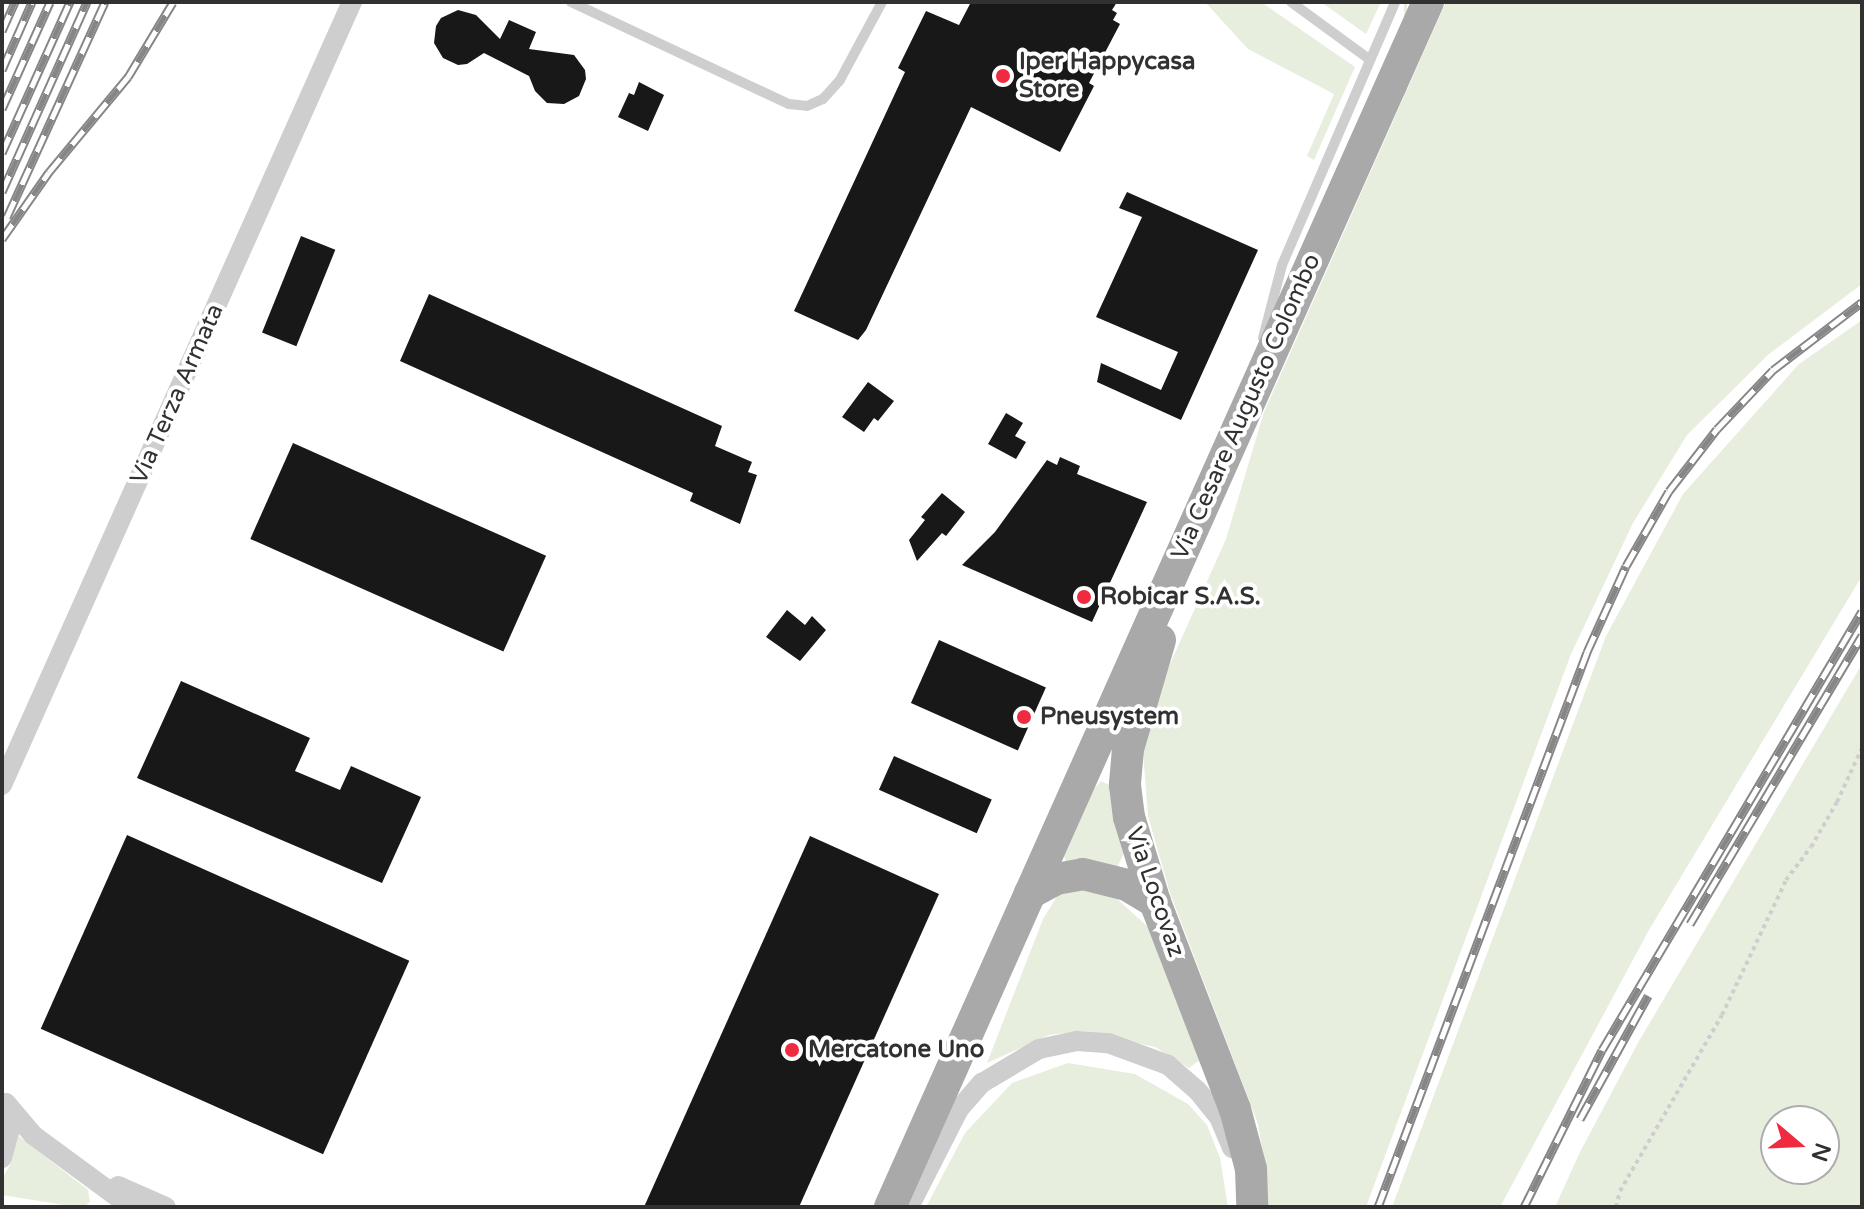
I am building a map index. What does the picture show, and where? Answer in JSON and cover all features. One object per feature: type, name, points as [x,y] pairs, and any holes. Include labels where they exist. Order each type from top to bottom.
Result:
[{"type":"main road","name":"Via Cesare Augusto Colombo","points":[[890,1207],[1428,2]]},
{"type":"main road","name":"Via Locovaz","points":[[1193,525],[1128,749],[1125,785],[1129,817],[1155,902],[1235,1109],[1251,1169],[1252,1207]]},
{"type":"main road","points":[[1030,893],[1056,879],[1083,874],[1127,885],[1155,902]]},
{"type":"street","name":"Via Terza Armata","points":[[2,785],[352,2]]},
{"type":"street","points":[[909,1207],[959,1109],[982,1083],[1039,1049],[1077,1041],[1108,1043],[1135,1051],[1168,1065],[1197,1090],[1219,1117],[1235,1158],[1237,1207]]},
{"type":"street","points":[[2,1158],[9,1132],[4,1098]]},
{"type":"street","points":[[4,1098],[33,1135],[131,1207]]},
{"type":"street","points":[[65,1160],[166,1207]]},
{"type":"lane","points":[[571,2],[789,104],[807,106],[823,99],[840,80],[882,2]]},
{"type":"lane","points":[[1291,2],[1369,59]]},
{"type":"lane","points":[[1257,384],[1266,323],[1282,265],[1395,2]]},
{"type":"path","points":[[1616,1207],[1620,1191],[1722,1015],[1786,880],[1831,814],[1862,748]]},
{"type":"green space","points":[[1205,2],[1261,2],[1355,67],[1314,160],[1307,156],[1334,94],[1248,49]]},
{"type":"green space","points":[[1321,2],[1381,2],[1366,34]]},
{"type":"green space","points":[[1404,2],[1407,2],[1407,265],[1404,265]]},
{"type":"green space","points":[[1446,2],[1862,2],[1862,284],[1769,354],[1687,435],[1633,523],[1571,654],[1366,1207],[1264,1207],[1267,1180],[1258,1124],[1170,893],[1148,816],[1142,739],[1162,682],[1226,539],[1264,412]]},
{"type":"green space","points":[[1862,320],[1862,576],[1649,930],[1500,1207],[1392,1207],[1606,636],[1683,494],[1799,364]]},
{"type":"green space","points":[[1862,664],[1862,1207],[1555,1207],[1580,1152],[1639,1041]]},
{"type":"green space","points":[[1101,781],[1111,786],[1113,810],[1124,853],[1117,868],[1067,864],[1064,856],[1093,790]]},
{"type":"green space","points":[[1077,887],[1116,898],[1148,927],[1201,1059],[1189,1068],[1155,1047],[1082,1031],[1049,1035],[987,1063],[1043,919],[1059,893]]},
{"type":"green space","points":[[1068,1063],[1135,1074],[1188,1104],[1207,1125],[1220,1158],[1228,1207],[926,1207],[965,1133],[1012,1083]]},
{"type":"green space","points":[[15,1133],[88,1190],[90,1202],[84,1207],[76,1207],[2,1195],[2,1179],[11,1163]]},
{"type":"building","points":[[971,2],[1117,2],[1112,10],[1117,13],[1113,20],[1120,24],[1089,83],[1094,86],[1060,152],[971,107],[866,330],[858,340],[794,311],[905,72],[898,68],[926,11],[959,25]]},
{"type":"building","points":[[458,10],[476,15],[500,39],[509,20],[536,32],[529,49],[574,55],[585,70],[586,79],[579,96],[564,104],[547,103],[535,91],[529,76],[484,53],[467,64],[458,65],[443,58],[434,43],[436,26],[441,18]]},
{"type":"building","points":[[639,82],[664,95],[648,131],[618,117],[629,93],[634,95]]},
{"type":"building","points":[[1127,192],[1258,250],[1181,420],[1097,382],[1101,363],[1161,390],[1178,352],[1096,317],[1142,217],[1119,208]]},
{"type":"building","points":[[301,236],[335,250],[296,346],[262,332]]},
{"type":"building","points":[[429,294],[722,426],[715,446],[752,462],[748,472],[757,475],[740,524],[690,501],[693,493],[400,361]]},
{"type":"building","points":[[868,382],[894,401],[878,421],[874,418],[864,432],[842,417]]},
{"type":"building","points":[[1006,413],[1023,423],[1015,436],[1026,442],[1016,459],[988,444]]},
{"type":"building","points":[[293,443],[546,556],[503,652],[250,539]]},
{"type":"building","points":[[1060,457],[1080,466],[1077,474],[1147,502],[1092,622],[962,565],[995,532],[1047,460],[1057,465]]},
{"type":"building","points":[[942,493],[965,512],[946,536],[942,533],[917,561],[909,540],[925,520],[921,517]]},
{"type":"building","points":[[787,610],[805,625],[812,616],[826,630],[800,661],[766,637]]},
{"type":"building","points":[[939,640],[1046,688],[1018,751],[911,703]]},
{"type":"building","points":[[181,681],[310,738],[295,771],[340,790],[351,766],[421,797],[382,883],[137,778]]},
{"type":"building","points":[[894,756],[992,800],[977,833],[879,790]]},
{"type":"building","points":[[127,835],[409,961],[323,1154],[41,1029]]},
{"type":"building","name":"Mercatone Uno","points":[[810,836],[939,894],[799,1207],[644,1207]]},
{"type":"railway","points":[[2,31],[15,2]]},
{"type":"railway","points":[[2,70],[32,2]]},
{"type":"railway","points":[[2,109],[50,2]]},
{"type":"railway","points":[[2,153],[70,2]]},
{"type":"railway","points":[[2,192],[87,2]]},
{"type":"railway","points":[[7,217],[105,2]]},
{"type":"railway","points":[[2,239],[49,172],[128,77],[173,2]]},
{"type":"railway","points":[[1378,1207],[1587,652],[1626,566],[1669,491],[1717,429],[1773,370],[1862,302]]},
{"type":"railway","points":[[1524,1207],[1602,1050],[1862,611]]},
{"type":"railway","points":[[1690,924],[1862,635]]},
{"type":"railway","points":[[1580,1119],[1648,996]]},
{"type":"place","name":"Iper Happycasa Store","points":[[1003,76]]},
{"type":"place","name":"Robicar S.A.S.","points":[[1084,597]]},
{"type":"place","name":"Pneusystem","points":[[1024,717]]},
{"type":"place","name":"Mercatone Uno","points":[[792,1050]]}]
